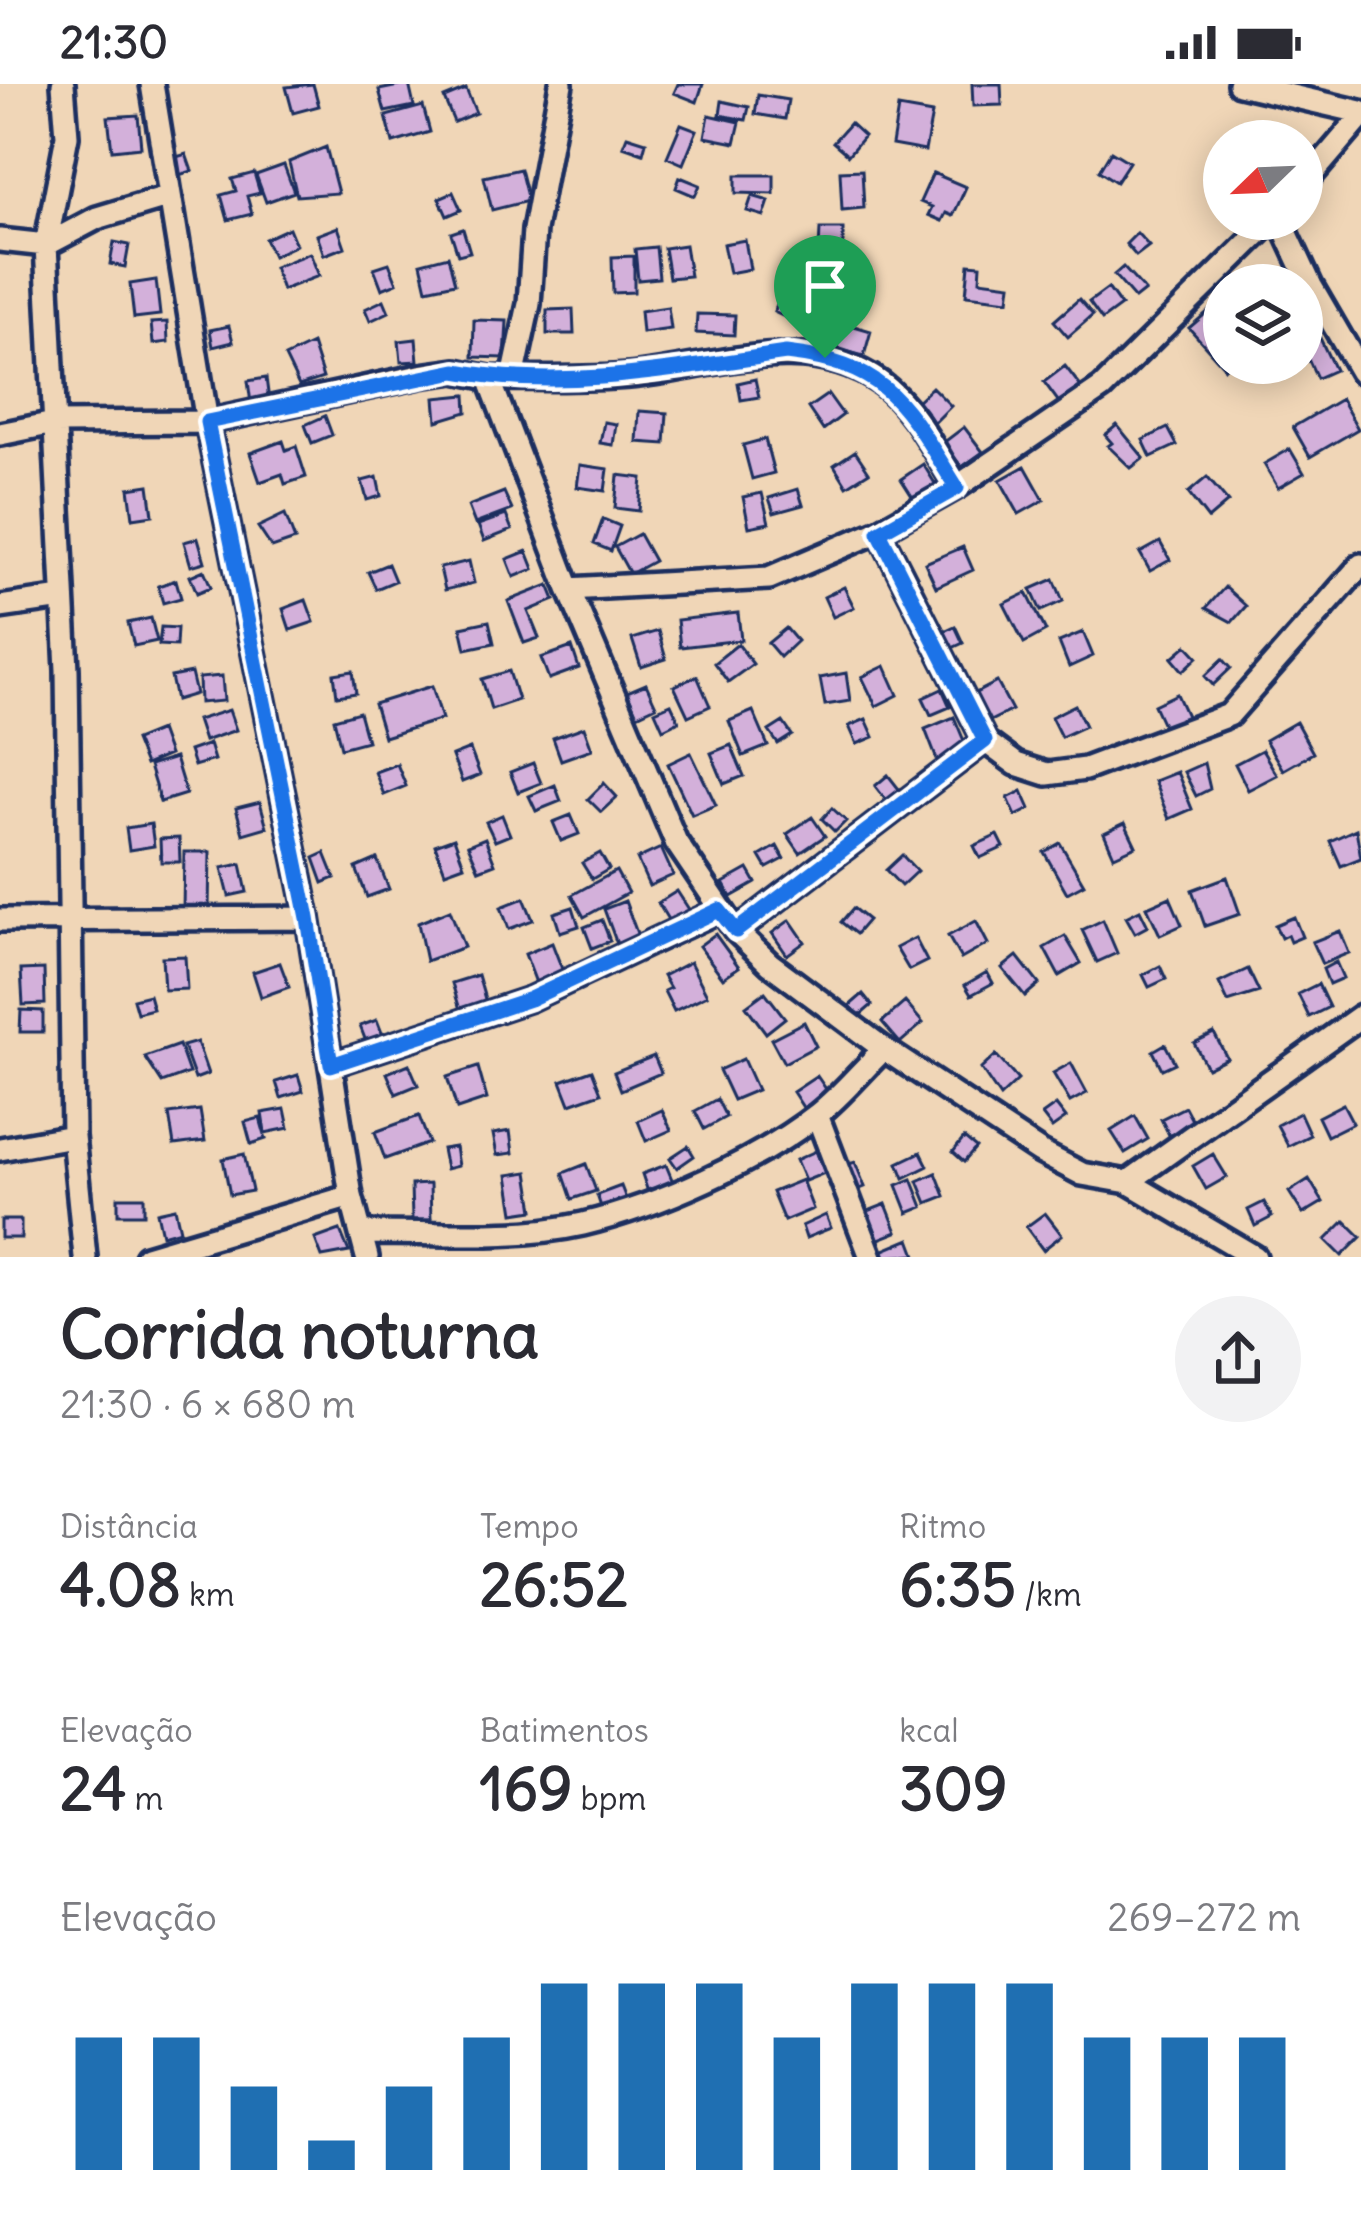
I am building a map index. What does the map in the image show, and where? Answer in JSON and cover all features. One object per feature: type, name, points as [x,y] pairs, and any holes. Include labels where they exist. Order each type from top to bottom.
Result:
[{"type":"street","points":[[63,84],[67,136],[46,245],[62,598],[73,1136],[85,1257]]},
{"type":"street","points":[[152,84],[207,422],[308,918],[351,1196],[367,1257]]},
{"type":"street","points":[[513,378],[530,304],[533,230],[561,84]]},
{"type":"street","points":[[1239,84],[1361,114],[1323,160]]},
{"type":"street","points":[[0,240],[46,245],[97,218],[170,196]]},
{"type":"street","points":[[569,589],[769,578],[879,532],[957,488],[1102,388],[1255,240]]},
{"type":"street","points":[[1287,240],[1361,372]]},
{"type":"street","points":[[0,434],[54,423],[207,422],[456,371],[513,378],[633,376],[786,353],[852,366],[884,386],[911,415],[957,488]]},
{"type":"street","points":[[489,377],[569,589],[676,842],[736,931],[770,964],[884,1049],[1062,1166],[1128,1182],[1255,1257]]},
{"type":"street","points":[[879,532],[985,741],[1016,764],[1046,774],[1085,770],[1229,715],[1361,566]]},
{"type":"street","points":[[0,607],[62,598]]},
{"type":"street","points":[[736,931],[985,741]]},
{"type":"street","points":[[331,1065],[530,999],[719,910]]},
{"type":"street","points":[[0,920],[308,918]]},
{"type":"street","points":[[1128,1182],[1361,1016]]},
{"type":"street","points":[[361,1233],[582,1224],[709,1178],[817,1115],[884,1049]]},
{"type":"street","points":[[817,1115],[871,1257]]},
{"type":"street","points":[[0,1149],[73,1136]]},
{"type":"street","points":[[146,1257],[351,1196]]},
{"type":"building","points":[[313,84],[319,106],[293,113],[286,87]]},
{"type":"building","points":[[409,84],[414,106],[385,112],[379,90]]},
{"type":"building","points":[[678,84],[703,84],[697,102],[674,93]]},
{"type":"building","points":[[972,84],[1001,84],[1002,105],[973,106]]},
{"type":"building","points":[[466,89],[476,113],[454,122],[444,98]]},
{"type":"building","points":[[758,95],[788,100],[785,119],[755,114]]},
{"type":"building","points":[[722,101],[749,107],[746,120],[720,115]]},
{"type":"building","points":[[423,106],[430,132],[393,143],[386,116]]},
{"type":"building","points":[[898,108],[932,114],[925,151],[892,145]]},
{"type":"building","points":[[138,115],[141,147],[112,150],[108,117]]},
{"type":"building","points":[[709,115],[740,122],[735,143],[705,137]]},
{"type":"building","points":[[850,123],[864,136],[848,155],[833,142]]},
{"type":"building","points":[[681,124],[697,130],[683,164],[667,157]]},
{"type":"building","points":[[627,136],[646,142],[643,153],[623,146]]},
{"type":"building","points":[[326,147],[338,193],[297,196],[289,162]]},
{"type":"building","points":[[1111,151],[1129,162],[1116,182],[1099,171]]},
{"type":"building","points":[[186,154],[192,171],[176,176],[170,159]]},
{"type":"building","points":[[284,165],[294,192],[266,202],[256,175]]},
{"type":"building","points":[[520,169],[528,201],[492,210],[484,177]]},
{"type":"building","points":[[862,170],[864,208],[842,210],[840,171]]},
{"type":"building","points":[[254,173],[260,193],[247,196],[252,214],[228,220],[221,195],[236,191],[232,179]]},
{"type":"building","points":[[933,173],[966,187],[953,216],[946,213],[942,221],[928,215],[932,207],[920,202]]},
{"type":"building","points":[[736,175],[774,175],[774,194],[736,193]]},
{"type":"building","points":[[680,177],[700,185],[695,196],[676,188]]},
{"type":"building","points":[[453,192],[461,210],[447,216],[439,198]]},
{"type":"building","points":[[752,196],[769,201],[764,216],[747,211]]},
{"type":"building","points":[[338,227],[345,247],[324,255],[317,235]]},
{"type":"building","points":[[289,228],[296,245],[273,256],[265,239]]},
{"type":"building","points":[[463,229],[470,252],[458,255],[451,233]]},
{"type":"building","points":[[820,229],[843,229],[843,250],[819,250]]},
{"type":"building","points":[[1137,233],[1149,246],[1136,256],[1126,244]]},
{"type":"building","points":[[745,240],[750,269],[729,273],[723,244]]},
{"type":"building","points":[[114,242],[129,245],[125,267],[110,264]]},
{"type":"building","points":[[685,245],[690,276],[669,278],[664,248]]},
{"type":"building","points":[[656,247],[659,278],[638,280],[635,249]]},
{"type":"building","points":[[310,253],[319,276],[282,290],[274,267]]},
{"type":"building","points":[[448,256],[455,283],[427,289],[421,263]]},
{"type":"building","points":[[634,256],[634,292],[613,293],[612,257]]},
{"type":"building","points":[[389,263],[397,283],[382,289],[374,268]]},
{"type":"building","points":[[969,264],[981,265],[980,280],[1011,284],[1009,300],[966,295]]},
{"type":"building","points":[[1123,267],[1145,291],[1135,299],[1114,275]]},
{"type":"building","points":[[156,280],[160,315],[134,318],[130,284]]},
{"type":"building","points":[[1108,288],[1121,306],[1102,320],[1089,302]]},
{"type":"building","points":[[782,294],[803,304],[795,322],[774,312]]},
{"type":"building","points":[[1079,299],[1093,315],[1068,337],[1054,321]]},
{"type":"building","points":[[384,300],[389,312],[370,321],[365,309]]},
{"type":"building","points":[[668,307],[671,329],[642,333],[640,311]]},
{"type":"building","points":[[573,309],[574,334],[547,334],[547,310]]},
{"type":"building","points":[[697,314],[735,315],[734,335],[696,333]]},
{"type":"building","points":[[1203,316],[1203,344],[1189,328]]},
{"type":"building","points":[[474,320],[507,321],[505,358],[473,357]]},
{"type":"building","points":[[167,322],[168,342],[153,344],[151,323]]},
{"type":"building","points":[[844,323],[871,331],[864,356],[837,349]]},
{"type":"building","points":[[229,326],[233,342],[213,347],[210,330]]},
{"type":"building","points":[[416,339],[418,361],[401,362],[399,341]]},
{"type":"building","points":[[312,344],[323,378],[299,386],[285,357]]},
{"type":"building","points":[[1323,344],[1335,370],[1323,375]]},
{"type":"building","points":[[1065,366],[1085,392],[1063,408],[1044,382]]},
{"type":"building","points":[[266,378],[270,408],[252,411],[248,381]]},
{"type":"building","points":[[755,379],[759,397],[741,400],[738,383]]},
{"type":"building","points":[[932,387],[951,406],[932,425],[913,405]]},
{"type":"building","points":[[828,394],[843,415],[823,430],[808,408]]},
{"type":"building","points":[[466,395],[467,412],[437,421],[435,398]]},
{"type":"building","points":[[1341,399],[1358,429],[1310,457],[1293,427]]},
{"type":"building","points":[[639,411],[667,413],[665,444],[637,442]]},
{"type":"building","points":[[325,416],[332,435],[312,443],[305,425]]},
{"type":"building","points":[[604,422],[616,424],[613,445],[600,443]]},
{"type":"building","points":[[1117,425],[1144,458],[1131,468],[1108,446],[1112,443],[1105,435]]},
{"type":"building","points":[[964,427],[983,452],[962,467],[943,443]]},
{"type":"building","points":[[1168,428],[1177,445],[1151,457],[1143,440]]},
{"type":"building","points":[[765,439],[774,473],[752,479],[743,445]]},
{"type":"building","points":[[283,441],[286,450],[296,446],[306,477],[285,484],[282,474],[260,482],[250,453]]},
{"type":"building","points":[[1290,449],[1304,473],[1278,488],[1264,464]]},
{"type":"building","points":[[855,451],[869,472],[847,486],[834,465]]},
{"type":"building","points":[[923,464],[939,490],[917,504],[901,479]]},
{"type":"building","points":[[580,465],[608,469],[605,491],[577,487]]},
{"type":"building","points":[[1025,466],[1044,500],[1019,514],[1000,480]]},
{"type":"building","points":[[618,475],[642,478],[639,511],[615,508]]},
{"type":"building","points":[[377,477],[381,496],[367,500],[362,481]]},
{"type":"building","points":[[1207,477],[1228,502],[1208,519],[1188,493]]},
{"type":"building","points":[[149,485],[153,515],[133,518],[129,488]]},
{"type":"building","points":[[798,489],[803,505],[774,513],[769,498]]},
{"type":"building","points":[[504,492],[512,510],[475,524],[468,506]]},
{"type":"building","points":[[762,493],[769,523],[749,527],[743,497]]},
{"type":"building","points":[[285,514],[295,540],[272,548],[258,527]]},
{"type":"building","points":[[506,515],[512,530],[484,541],[478,525]]},
{"type":"building","points":[[603,519],[620,526],[611,551],[594,544]]},
{"type":"building","points":[[639,534],[654,561],[630,574],[615,547]]},
{"type":"building","points":[[198,538],[205,562],[191,566],[184,542]]},
{"type":"building","points":[[1160,542],[1170,560],[1150,571],[1140,553]]},
{"type":"building","points":[[963,547],[973,570],[936,587],[925,563]]},
{"type":"building","points":[[527,551],[534,569],[514,577],[507,559]]},
{"type":"building","points":[[469,561],[474,583],[445,590],[440,568]]},
{"type":"building","points":[[388,564],[395,581],[376,589],[368,572]]},
{"type":"building","points":[[204,570],[211,587],[197,593],[190,576]]},
{"type":"building","points":[[1054,579],[1063,601],[1041,611],[1031,589]]},
{"type":"building","points":[[176,580],[181,598],[163,603],[158,586]]},
{"type":"building","points":[[549,585],[555,600],[528,611],[539,638],[524,643],[508,601]]},
{"type":"building","points":[[844,587],[854,607],[833,617],[824,597]]},
{"type":"building","points":[[1225,587],[1246,606],[1232,622],[1206,608]]},
{"type":"building","points":[[1027,593],[1046,631],[1024,643],[1004,604]]},
{"type":"building","points":[[306,600],[314,622],[290,630],[283,609]]},
{"type":"building","points":[[738,613],[741,640],[680,647],[677,620]]},
{"type":"building","points":[[151,618],[157,641],[134,646],[128,623]]},
{"type":"building","points":[[489,621],[494,643],[466,649],[461,627]]},
{"type":"building","points":[[955,626],[963,643],[950,649],[942,632]]},
{"type":"building","points":[[161,627],[177,628],[176,646],[159,645]]},
{"type":"building","points":[[786,628],[797,641],[780,657],[768,643]]},
{"type":"building","points":[[658,631],[666,659],[641,667],[632,639]]},
{"type":"building","points":[[1083,632],[1093,656],[1069,667],[1059,642]]},
{"type":"building","points":[[738,644],[753,664],[728,682],[714,663]]},
{"type":"building","points":[[1187,645],[1198,657],[1183,671],[1172,658]]},
{"type":"building","points":[[572,647],[579,668],[549,679],[541,658]]},
{"type":"building","points":[[1223,659],[1231,668],[1213,685],[1205,676]]},
{"type":"building","points":[[885,666],[898,695],[876,706],[862,677]]},
{"type":"building","points":[[353,671],[356,693],[337,696],[334,674]]},
{"type":"building","points":[[509,671],[518,700],[491,709],[482,679]]},
{"type":"building","points":[[191,673],[196,694],[176,700],[171,677]]},
{"type":"building","points":[[846,673],[850,701],[825,705],[820,678]]},
{"type":"building","points":[[222,676],[224,701],[200,703],[199,678]]},
{"type":"building","points":[[697,676],[710,706],[688,716],[674,686]]},
{"type":"building","points":[[997,682],[1012,710],[986,723],[972,695]]},
{"type":"building","points":[[646,684],[656,706],[637,715],[627,692]]},
{"type":"building","points":[[432,686],[442,719],[384,737],[374,704]]},
{"type":"building","points":[[942,689],[950,707],[931,715],[923,698]]},
{"type":"building","points":[[1177,694],[1188,718],[1165,729],[1154,705]]},
{"type":"building","points":[[671,704],[679,721],[663,729],[655,711]]},
{"type":"building","points":[[1075,705],[1085,726],[1061,737],[1051,717]]},
{"type":"building","points":[[229,710],[236,730],[204,741],[197,720]]},
{"type":"building","points":[[753,711],[768,746],[743,756],[729,721]]},
{"type":"building","points":[[359,712],[367,741],[341,748],[334,719]]},
{"type":"building","points":[[954,717],[967,748],[937,760],[925,729]]},
{"type":"building","points":[[866,719],[874,737],[857,744],[849,726]]},
{"type":"building","points":[[783,722],[792,735],[778,744],[769,731]]},
{"type":"building","points":[[1296,722],[1313,753],[1283,770],[1265,740]]},
{"type":"building","points":[[584,727],[592,749],[561,760],[553,738]]},
{"type":"building","points":[[160,730],[169,755],[145,765],[135,740]]},
{"type":"building","points":[[209,744],[214,760],[194,766],[189,751]]},
{"type":"building","points":[[731,745],[744,776],[724,784],[711,753]]},
{"type":"building","points":[[470,749],[480,775],[462,782],[452,756]]},
{"type":"building","points":[[1262,750],[1277,775],[1248,790],[1235,764]]},
{"type":"building","points":[[691,753],[716,805],[692,815],[668,764]]},
{"type":"building","points":[[175,758],[186,794],[160,802],[149,766]]},
{"type":"building","points":[[533,763],[541,783],[518,792],[510,772]]},
{"type":"building","points":[[1204,763],[1210,789],[1196,796],[1184,772]]},
{"type":"building","points":[[397,764],[406,786],[384,795],[375,772]]},
{"type":"building","points":[[1177,772],[1192,809],[1169,819],[1154,781]]},
{"type":"building","points":[[888,775],[902,793],[888,803],[875,786]]},
{"type":"building","points":[[604,783],[617,797],[601,812],[588,799]]},
{"type":"building","points":[[555,785],[561,801],[536,811],[529,796]]},
{"type":"building","points":[[1022,791],[1030,809],[1016,816],[1008,798]]},
{"type":"building","points":[[260,802],[267,827],[243,834],[236,808]]},
{"type":"building","points":[[832,808],[846,821],[835,832],[822,819]]},
{"type":"building","points":[[502,815],[510,835],[495,841],[486,822]]},
{"type":"building","points":[[571,815],[579,834],[561,841],[553,822]]},
{"type":"building","points":[[812,817],[825,836],[800,853],[787,834]]},
{"type":"building","points":[[1125,823],[1136,846],[1114,856],[1104,833]]},
{"type":"building","points":[[151,824],[154,846],[129,850],[126,828]]},
{"type":"building","points":[[1356,829],[1361,858],[1341,866],[1330,841]]},
{"type":"building","points":[[998,835],[1004,847],[980,858],[974,846]]},
{"type":"building","points":[[179,838],[180,862],[161,862],[160,839]]},
{"type":"building","points":[[454,838],[464,865],[445,872],[435,845]]},
{"type":"building","points":[[485,838],[495,864],[479,870],[468,845]]},
{"type":"building","points":[[1060,843],[1084,884],[1067,893],[1044,852]]},
{"type":"building","points":[[777,846],[784,859],[767,868],[760,856]]},
{"type":"building","points":[[661,848],[673,875],[649,886],[637,859]]},
{"type":"building","points":[[184,852],[210,852],[209,911],[183,911]]},
{"type":"building","points":[[325,853],[335,878],[323,883],[314,858]]},
{"type":"building","points":[[600,853],[609,869],[592,879],[582,863]]},
{"type":"building","points":[[902,855],[917,871],[901,886],[886,870]]},
{"type":"building","points":[[377,859],[389,889],[367,897],[356,868]]},
{"type":"building","points":[[241,864],[247,892],[229,896],[222,868]]},
{"type":"building","points":[[748,869],[756,883],[731,897],[723,883]]},
{"type":"building","points":[[616,871],[628,893],[584,917],[572,895]]},
{"type":"building","points":[[1227,877],[1240,914],[1205,926],[1192,890]]},
{"type":"building","points":[[677,891],[690,911],[670,923],[658,903]]},
{"type":"building","points":[[1170,897],[1182,925],[1160,935],[1147,907]]},
{"type":"building","points":[[524,898],[533,920],[509,929],[501,907]]},
{"type":"building","points":[[625,901],[638,936],[617,944],[604,909]]},
{"type":"building","points":[[573,907],[579,926],[560,932],[554,913]]},
{"type":"building","points":[[853,908],[868,920],[856,934],[841,922]]},
{"type":"building","points":[[450,910],[464,947],[426,961],[418,923]]},
{"type":"building","points":[[1140,910],[1148,926],[1135,933],[1126,917]]},
{"type":"building","points":[[1294,917],[1302,937],[1290,942],[1287,935],[1281,938],[1275,925]]},
{"type":"building","points":[[602,920],[610,941],[592,948],[584,927]]},
{"type":"building","points":[[790,920],[805,942],[787,955],[772,933]]},
{"type":"building","points":[[1103,920],[1117,953],[1097,962],[1082,930]]},
{"type":"building","points":[[976,921],[988,944],[961,959],[948,936]]},
{"type":"building","points":[[1340,931],[1349,953],[1322,964],[1312,942]]},
{"type":"building","points":[[715,934],[739,967],[723,978],[699,946]]},
{"type":"building","points":[[1065,936],[1081,963],[1059,976],[1044,948]]},
{"type":"building","points":[[915,938],[927,961],[909,970],[896,948]]},
{"type":"building","points":[[552,943],[565,977],[538,988],[525,954]]},
{"type":"building","points":[[185,956],[187,989],[164,990],[162,957]]},
{"type":"building","points":[[1017,956],[1039,984],[1025,996],[1002,968]]},
{"type":"building","points":[[690,962],[707,995],[674,1011],[663,976]]},
{"type":"building","points":[[1336,962],[1343,978],[1329,984],[1323,969]]},
{"type":"building","points":[[280,963],[289,987],[261,997],[253,972]]},
{"type":"building","points":[[1160,966],[1166,979],[1149,987],[1143,975]]},
{"type":"building","points":[[44,969],[45,1004],[23,1005],[21,970]]},
{"type":"building","points":[[1248,969],[1259,992],[1228,1002],[1219,983]]},
{"type":"building","points":[[987,972],[993,983],[971,995],[965,985]]},
{"type":"building","points":[[478,975],[487,1006],[461,1013],[452,983]]},
{"type":"building","points":[[1318,984],[1329,1007],[1309,1017],[1298,994]]},
{"type":"building","points":[[765,992],[785,1018],[766,1033],[746,1006]]},
{"type":"building","points":[[863,994],[872,1005],[857,1018],[848,1007]]},
{"type":"building","points":[[149,995],[153,1009],[137,1013],[133,999]]},
{"type":"building","points":[[905,1002],[923,1023],[900,1043],[882,1022]]},
{"type":"building","points":[[21,1010],[43,1011],[43,1032],[20,1032]]},
{"type":"building","points":[[377,1020],[384,1038],[367,1044],[360,1026]]},
{"type":"building","points":[[804,1022],[816,1046],[784,1063],[771,1039]]},
{"type":"building","points":[[1214,1033],[1227,1058],[1207,1068],[1194,1043]]},
{"type":"building","points":[[197,1042],[208,1074],[195,1079],[183,1046]]},
{"type":"building","points":[[1165,1044],[1175,1063],[1162,1069],[1153,1051]]},
{"type":"building","points":[[179,1045],[189,1073],[162,1083],[145,1057]]},
{"type":"building","points":[[996,1055],[1018,1080],[1000,1097],[981,1069]]},
{"type":"building","points":[[654,1056],[661,1073],[621,1090],[614,1072]]},
{"type":"building","points":[[743,1059],[757,1090],[733,1100],[719,1070]]},
{"type":"building","points":[[1071,1063],[1087,1093],[1070,1102],[1053,1073]]},
{"type":"building","points":[[409,1064],[418,1085],[396,1094],[387,1073]]},
{"type":"building","points":[[478,1067],[487,1099],[457,1109],[447,1077]]},
{"type":"building","points":[[592,1070],[601,1093],[570,1104],[561,1081]]},
{"type":"building","points":[[298,1075],[303,1091],[281,1098],[276,1082]]},
{"type":"building","points":[[817,1076],[830,1095],[806,1112],[793,1092]]},
{"type":"building","points":[[717,1099],[726,1117],[704,1129],[695,1111]]},
{"type":"building","points":[[1343,1104],[1353,1123],[1327,1136],[1318,1117]]},
{"type":"building","points":[[1056,1105],[1066,1118],[1052,1128],[1042,1115]]},
{"type":"building","points":[[1185,1107],[1194,1124],[1170,1137],[1161,1119]]},
{"type":"building","points":[[285,1109],[289,1128],[265,1133],[262,1113]]},
{"type":"building","points":[[200,1110],[205,1141],[174,1145],[169,1114]]},
{"type":"building","points":[[662,1110],[671,1130],[646,1141],[638,1121]]},
{"type":"building","points":[[1300,1113],[1310,1135],[1288,1146],[1277,1125]]},
{"type":"building","points":[[419,1116],[429,1143],[385,1159],[375,1132]]},
{"type":"building","points":[[1135,1116],[1148,1139],[1125,1153],[1111,1131]]},
{"type":"building","points":[[260,1118],[266,1139],[251,1144],[245,1122]]},
{"type":"building","points":[[510,1131],[513,1153],[497,1155],[493,1134]]},
{"type":"building","points":[[964,1138],[976,1148],[964,1162],[953,1152]]},
{"type":"building","points":[[688,1146],[694,1156],[677,1168],[670,1158]]},
{"type":"building","points":[[455,1147],[458,1166],[446,1169],[442,1149]]},
{"type":"building","points":[[816,1151],[825,1173],[805,1181],[796,1160]]},
{"type":"building","points":[[921,1152],[928,1166],[904,1178],[898,1163]]},
{"type":"building","points":[[244,1154],[252,1191],[230,1195],[223,1159]]},
{"type":"building","points":[[1213,1154],[1227,1177],[1206,1189],[1193,1166]]},
{"type":"building","points":[[855,1162],[865,1187],[850,1193],[840,1167]]},
{"type":"building","points":[[586,1164],[596,1191],[572,1199],[563,1173]]},
{"type":"building","points":[[666,1165],[673,1182],[648,1192],[642,1174]]},
{"type":"building","points":[[528,1172],[534,1210],[514,1213],[508,1175]]},
{"type":"building","points":[[936,1173],[945,1196],[927,1203],[918,1181]]},
{"type":"building","points":[[912,1179],[923,1207],[908,1213],[897,1185]]},
{"type":"building","points":[[1309,1179],[1323,1202],[1303,1214],[1289,1192]]},
{"type":"building","points":[[802,1180],[813,1209],[784,1221],[772,1192]]},
{"type":"building","points":[[430,1184],[431,1220],[412,1220],[411,1185]]},
{"type":"building","points":[[621,1186],[628,1204],[603,1213],[597,1195]]},
{"type":"building","points":[[118,1197],[144,1197],[144,1214],[118,1214]]},
{"type":"building","points":[[1264,1202],[1272,1217],[1255,1226],[1248,1210]]},
{"type":"building","points":[[886,1204],[897,1232],[874,1241],[863,1213]]},
{"type":"building","points":[[175,1208],[180,1230],[162,1235],[157,1212]]},
{"type":"building","points":[[1045,1213],[1062,1235],[1043,1250],[1026,1227]]},
{"type":"building","points":[[826,1215],[831,1228],[806,1238],[802,1226]]},
{"type":"building","points":[[1,1220],[21,1220],[21,1238],[1,1238]]},
{"type":"building","points":[[1345,1221],[1361,1237],[1342,1256],[1326,1240]]},
{"type":"building","points":[[340,1230],[349,1252],[322,1257],[315,1239]]},
{"type":"building","points":[[910,1239],[916,1255],[881,1257],[879,1252]]},
{"type":"route","points":[[786,353],[825,358],[852,366],[884,386],[911,415],[957,488],[879,532],[985,741],[736,931],[719,910],[530,999],[331,1065],[308,918],[207,422],[456,371],[489,377],[595,378],[786,353]]}]
